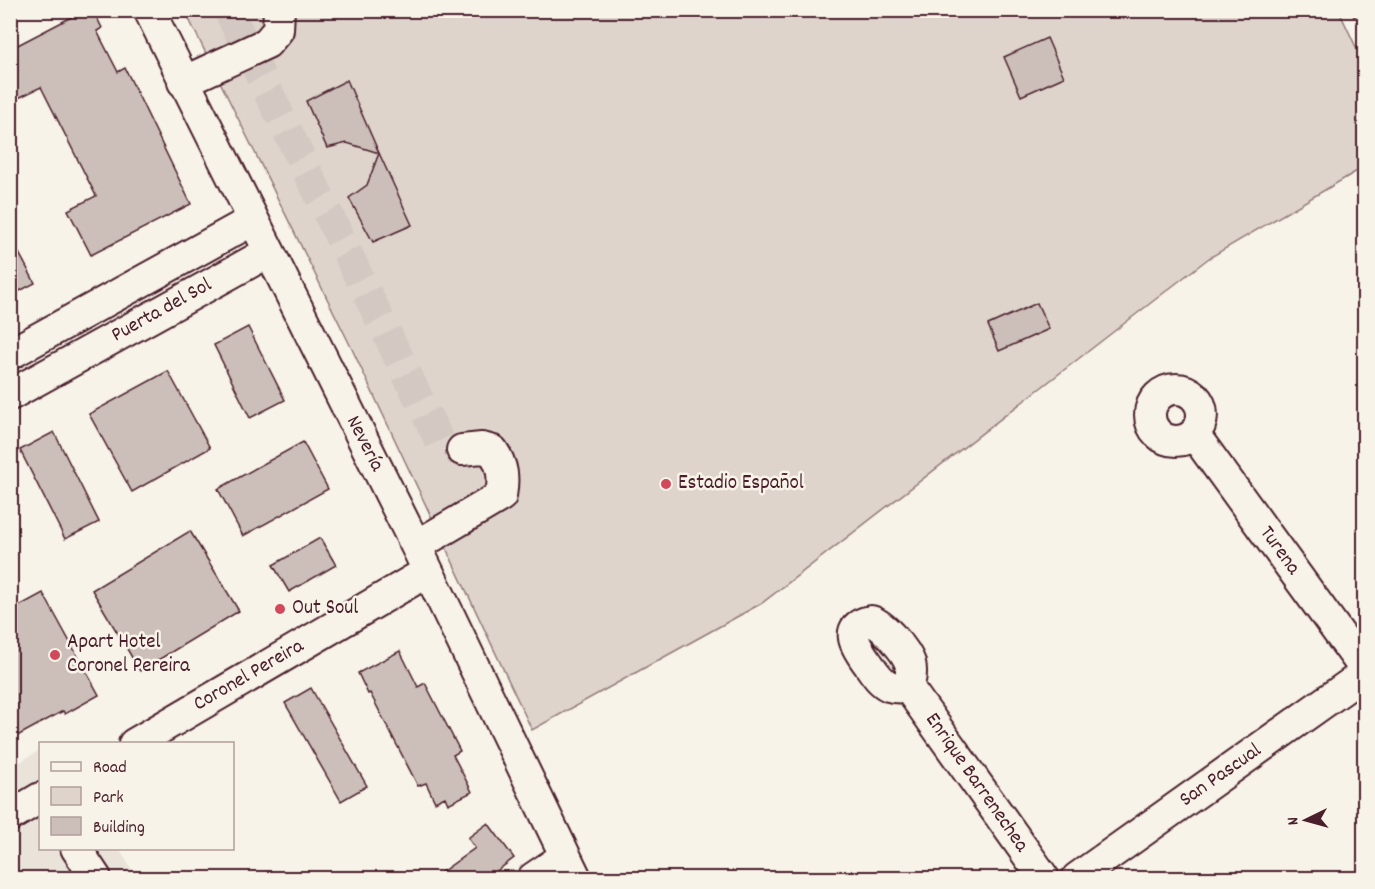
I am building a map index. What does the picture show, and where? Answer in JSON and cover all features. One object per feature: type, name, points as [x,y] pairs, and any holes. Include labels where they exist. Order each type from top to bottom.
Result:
[{"type":"street","name":"Nevería","points":[[148,10],[421,559],[570,868]]},
{"type":"street","points":[[183,82],[267,43],[278,30],[279,10]]},
{"type":"street","name":"Puerta del Sol","points":[[10,354],[253,220]]},
{"type":"street","name":"Puerta del Sol","points":[[10,394],[269,252]]},
{"type":"street","points":[[40,338],[56,369]]},
{"type":"street","name":"Turena","points":[[1194,434],[1365,668]]},
{"type":"street","name":"Coronel Pereira","points":[[137,742],[421,559],[501,496],[504,480],[501,463],[493,451],[482,448],[462,450]]},
{"type":"street","name":"San Pascual","points":[[1077,879],[1365,674]]},
{"type":"street","name":"Enrique Barrenechea","points":[[908,687],[1044,879]]},
{"type":"street","points":[[10,816],[39,799]]},
{"type":"street","points":[[77,850],[96,879]]},
{"type":"street","points":[[533,879],[570,868]]},
{"type":"path","points":[[1352,10],[1365,37]]},
{"type":"shaded area","points":[[39,751],[39,850],[120,850],[137,878],[11,878],[10,768]]},
{"type":"green space","name":"Estadio Español","points":[[185,11],[1339,11],[1364,64],[1364,167],[1209,258],[762,603],[532,730],[352,349]]},
{"type":"building","points":[[85,10],[93,10],[102,28],[97,31],[118,72],[125,68],[191,204],[91,255],[68,210],[96,196],[41,87],[10,102],[10,49]]},
{"type":"building","points":[[1047,38],[1064,77],[1021,96],[1004,57]]},
{"type":"building","points":[[347,80],[379,153],[347,143],[327,148],[306,101]]},
{"type":"building","points":[[379,153],[412,225],[373,242],[349,198],[367,185]]},
{"type":"building","points":[[10,236],[35,283],[10,296]]},
{"type":"building","points":[[1037,303],[1049,329],[999,351],[988,325]]},
{"type":"building","points":[[248,327],[285,400],[250,418],[214,345]]},
{"type":"building","points":[[168,371],[210,448],[132,492],[89,414]]},
{"type":"building","points":[[54,432],[99,522],[65,539],[20,450]]},
{"type":"building","points":[[303,442],[328,489],[243,536],[218,489]]},
{"type":"building","points":[[190,531],[239,611],[140,671],[92,590]]},
{"type":"building","points":[[320,538],[336,565],[289,592],[273,565]]},
{"type":"building","points":[[43,593],[99,695],[65,714],[63,711],[10,740],[10,611]]},
{"type":"building","points":[[400,651],[418,687],[425,683],[460,751],[453,755],[472,792],[448,804],[445,797],[435,802],[426,783],[418,786],[358,673]]},
{"type":"building","points":[[311,688],[367,786],[341,801],[285,703]]},
{"type":"building","points":[[488,823],[514,858],[486,879],[432,879],[475,848],[468,838]]},
{"type":"tunnel","points":[[228,10],[443,448],[462,450]]},
{"type":"place","name":"Estadio Español","points":[[666,484]]},
{"type":"place","name":"Out Soul","points":[[280,609]]},
{"type":"place","name":"Apart Hotel Coronel Pereira","points":[[55,655]]}]
